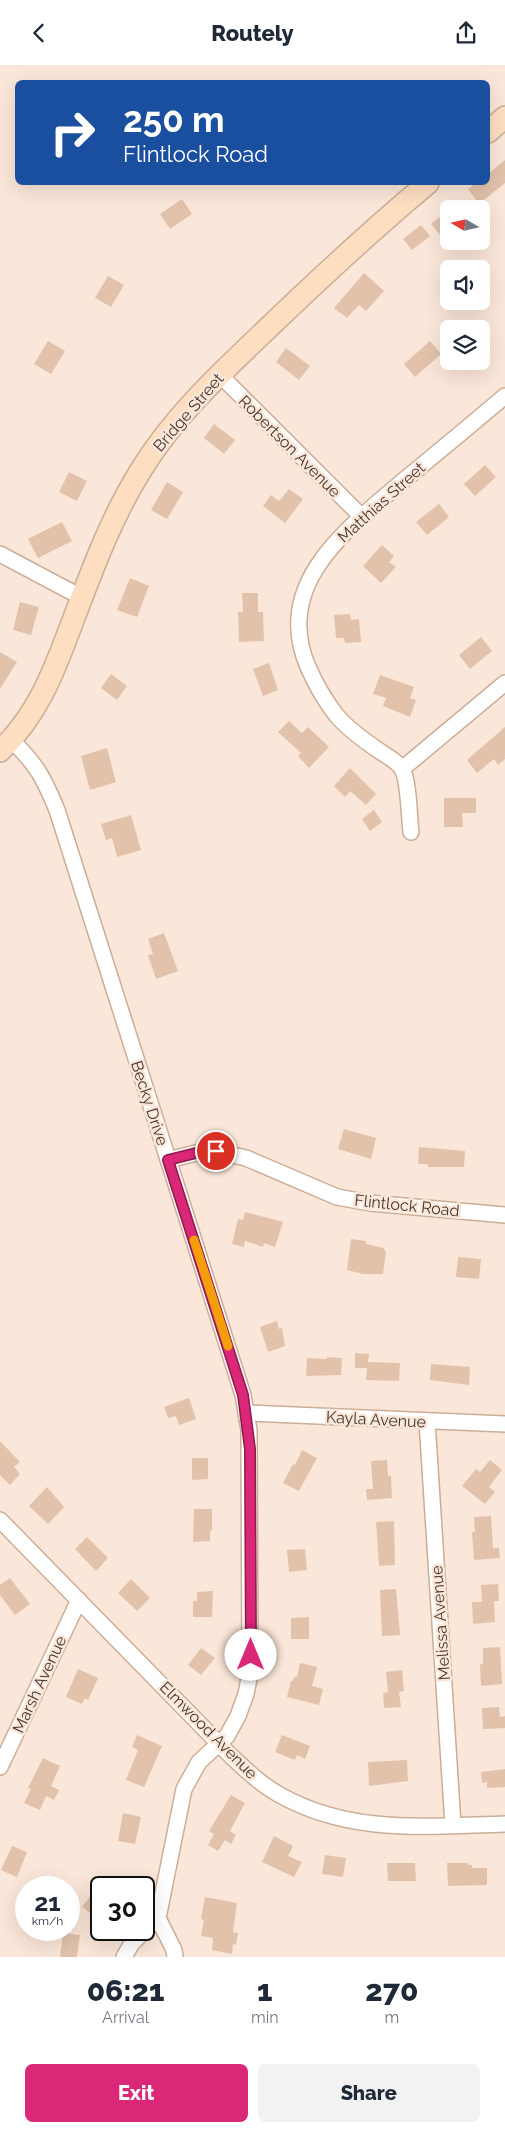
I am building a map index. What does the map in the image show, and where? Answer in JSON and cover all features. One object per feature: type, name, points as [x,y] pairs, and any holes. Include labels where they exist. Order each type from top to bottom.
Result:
[{"type":"street","points":[[490,130],[505,117]]},
{"type":"street","name":"Bridge Street","points":[[6,746],[27,721],[46,689],[112,524],[140,471],[172,426],[220,375],[369,233],[426,185]]},
{"type":"street","name":"Robertson Avenue","points":[[220,375],[361,516]]},
{"type":"street","name":"Matthias Street","points":[[402,769],[339,717],[322,697],[304,659],[300,643],[299,611],[302,596],[307,581],[326,553],[361,516],[505,396]]},
{"type":"street","points":[[0,554],[82,597]]},
{"type":"street","points":[[411,832],[402,769],[505,683]]},
{"type":"street","name":"Becky Drive","points":[[6,746],[37,766],[57,810],[241,1387],[246,1413],[250,1449],[250,1674],[246,1694],[238,1716],[227,1736],[199,1762],[184,1789],[158,1918]]},
{"type":"street","name":"Flintlock Road","points":[[168,1160],[200,1152],[216,1151],[253,1161],[337,1197],[370,1203],[505,1215]]},
{"type":"street","name":"Kayla Avenue","points":[[246,1413],[505,1424]]},
{"type":"street","name":"Melissa Avenue","points":[[427,1421],[453,1825]]},
{"type":"street","name":"Elmwood Avenue","points":[[0,1520],[246,1770],[279,1795],[321,1814],[366,1825],[505,1824]]},
{"type":"street","name":"Marsh Avenue","points":[[0,1767],[79,1600]]},
{"type":"street","points":[[124,1957],[132,1943],[158,1918],[175,1957]]},
{"type":"building","points":[[505,160],[505,183],[484,200],[476,200],[468,189],[473,185],[490,185],[490,172]]},
{"type":"building","points":[[182,199],[192,214],[170,229],[160,214]]},
{"type":"building","points":[[440,217],[440,235],[431,224]]},
{"type":"building","points":[[421,225],[430,236],[412,250],[403,239]]},
{"type":"building","points":[[364,273],[384,291],[366,311],[359,305],[347,318],[334,308]]},
{"type":"building","points":[[108,276],[124,285],[111,307],[95,298]]},
{"type":"building","points":[[48,341],[65,351],[51,374],[34,364]]},
{"type":"building","points":[[430,341],[440,353],[415,377],[404,364]]},
{"type":"building","points":[[286,348],[310,366],[299,380],[276,362]]},
{"type":"building","points":[[214,424],[235,440],[224,454],[204,438]]},
{"type":"building","points":[[485,465],[496,477],[475,496],[464,484]]},
{"type":"building","points":[[69,472],[87,481],[77,501],[59,492]]},
{"type":"building","points":[[167,482],[183,492],[167,519],[151,510]]},
{"type":"building","points":[[289,489],[303,499],[285,523],[263,506],[271,495],[279,501]]},
{"type":"building","points":[[439,504],[449,517],[427,535],[416,522]]},
{"type":"building","points":[[62,522],[72,541],[38,558],[28,539]]},
{"type":"building","points":[[382,545],[394,556],[389,562],[396,567],[381,583],[363,566]]},
{"type":"building","points":[[130,578],[149,586],[137,617],[117,610]]},
{"type":"building","points":[[242,593],[258,593],[258,612],[263,612],[264,641],[239,642],[238,612],[243,612]]},
{"type":"building","points":[[20,602],[39,607],[31,635],[13,630]]},
{"type":"building","points":[[350,614],[351,620],[359,619],[361,642],[345,643],[344,638],[336,638],[334,615]]},
{"type":"building","points":[[481,637],[492,651],[470,669],[459,655]]},
{"type":"building","points":[[0,652],[17,662],[0,689]]},
{"type":"building","points":[[269,663],[278,690],[263,696],[253,669]]},
{"type":"building","points":[[111,674],[127,686],[117,700],[101,688]]},
{"type":"building","points":[[380,675],[414,687],[410,698],[416,700],[410,717],[383,706],[386,698],[373,694]]},
{"type":"building","points":[[289,721],[302,733],[308,727],[329,747],[309,768],[298,756],[301,753],[278,732]]},
{"type":"building","points":[[505,727],[505,759],[498,765],[494,759],[477,773],[467,760]]},
{"type":"building","points":[[107,748],[116,782],[90,790],[81,756]]},
{"type":"building","points":[[350,768],[376,794],[366,805],[350,791],[345,797],[334,786]]},
{"type":"building","points":[[444,798],[476,798],[476,813],[462,813],[463,827],[444,827]]},
{"type":"building","points":[[374,810],[382,822],[370,831],[362,819]]},
{"type":"building","points":[[131,815],[141,850],[117,857],[112,838],[106,840],[101,824]]},
{"type":"building","points":[[164,933],[178,971],[156,979],[148,955],[153,954],[148,939]]},
{"type":"building","points":[[344,1129],[376,1138],[371,1159],[338,1149]]},
{"type":"building","points":[[419,1147],[465,1151],[464,1167],[428,1167],[428,1164],[418,1164]]},
{"type":"building","points":[[245,1212],[283,1222],[275,1247],[264,1243],[263,1247],[245,1241],[244,1247],[232,1244],[238,1219],[243,1220]]},
{"type":"building","points":[[351,1239],[366,1241],[366,1244],[383,1248],[386,1252],[383,1274],[363,1274],[347,1270]]},
{"type":"building","points":[[458,1257],[481,1259],[479,1279],[456,1277]]},
{"type":"building","points":[[277,1321],[279,1329],[282,1328],[285,1346],[268,1352],[260,1327]]},
{"type":"building","points":[[355,1353],[369,1354],[368,1362],[400,1363],[399,1381],[366,1380],[367,1368],[355,1368]]},
{"type":"building","points":[[327,1357],[342,1358],[341,1375],[306,1376],[307,1358],[327,1359]]},
{"type":"building","points":[[431,1364],[470,1367],[469,1385],[430,1380]]},
{"type":"building","points":[[189,1398],[196,1419],[179,1425],[176,1416],[168,1418],[164,1407]]},
{"type":"building","points":[[0,1441],[20,1462],[14,1467],[20,1474],[10,1485],[0,1475]]},
{"type":"building","points":[[302,1450],[317,1458],[299,1491],[283,1483]]},
{"type":"building","points":[[192,1458],[208,1458],[208,1479],[192,1480]]},
{"type":"building","points":[[387,1460],[388,1476],[391,1476],[392,1498],[367,1500],[366,1489],[373,1489],[371,1461]]},
{"type":"building","points":[[490,1460],[502,1470],[489,1487],[495,1492],[485,1504],[462,1486],[476,1469],[480,1472]]},
{"type":"building","points":[[47,1487],[64,1507],[48,1524],[29,1506]]},
{"type":"building","points":[[194,1509],[212,1509],[210,1541],[193,1542]]},
{"type":"building","points":[[491,1516],[493,1548],[499,1548],[500,1558],[474,1560],[472,1532],[475,1532],[474,1517]]},
{"type":"building","points":[[394,1521],[395,1565],[379,1566],[376,1522]]},
{"type":"building","points":[[87,1537],[108,1558],[96,1571],[75,1549]]},
{"type":"building","points":[[305,1549],[307,1570],[289,1572],[287,1550]]},
{"type":"building","points":[[10,1578],[30,1604],[15,1615],[0,1595],[0,1585]]},
{"type":"building","points":[[131,1579],[150,1598],[137,1611],[118,1593]]},
{"type":"building","points":[[498,1584],[499,1601],[494,1601],[495,1622],[473,1624],[472,1602],[482,1602],[481,1585]]},
{"type":"building","points":[[396,1589],[400,1635],[382,1636],[380,1590]]},
{"type":"building","points":[[213,1591],[212,1617],[193,1617],[193,1601],[197,1601],[197,1592]]},
{"type":"building","points":[[309,1617],[309,1639],[291,1639],[291,1618]]},
{"type":"building","points":[[500,1647],[502,1684],[481,1686],[480,1664],[483,1664],[483,1648]]},
{"type":"building","points":[[201,1648],[215,1658],[201,1675],[188,1665]]},
{"type":"building","points":[[300,1663],[317,1667],[312,1686],[323,1689],[319,1705],[287,1697],[291,1681],[293,1681],[294,1677],[297,1677]]},
{"type":"building","points":[[78,1669],[98,1678],[88,1700],[85,1698],[82,1704],[66,1697]]},
{"type":"building","points":[[402,1670],[404,1691],[399,1692],[401,1707],[384,1708],[383,1693],[388,1692],[386,1672]]},
{"type":"building","points":[[499,1707],[500,1717],[505,1716],[505,1728],[483,1729],[482,1708]]},
{"type":"building","points":[[137,1735],[162,1746],[144,1787],[126,1780],[138,1750],[132,1747]]},
{"type":"building","points":[[282,1735],[310,1746],[305,1759],[297,1755],[295,1760],[275,1752]]},
{"type":"building","points":[[43,1758],[60,1766],[51,1786],[59,1790],[54,1800],[46,1796],[40,1810],[24,1803],[31,1789],[28,1788]]},
{"type":"building","points":[[407,1760],[408,1781],[369,1786],[368,1762]]},
{"type":"building","points":[[505,1769],[505,1787],[487,1788],[487,1782],[482,1783],[481,1772]]},
{"type":"building","points":[[231,1795],[245,1803],[230,1831],[236,1835],[231,1844],[225,1840],[218,1851],[208,1845],[214,1834],[209,1831]]},
{"type":"building","points":[[123,1813],[141,1817],[135,1844],[118,1841]]},
{"type":"building","points":[[274,1836],[293,1846],[288,1856],[302,1862],[294,1877],[262,1862]]},
{"type":"building","points":[[12,1846],[27,1852],[17,1876],[1,1870]]},
{"type":"building","points":[[325,1855],[346,1858],[343,1877],[322,1874]]},
{"type":"building","points":[[387,1863],[415,1863],[416,1881],[388,1881]]},
{"type":"building","points":[[447,1863],[468,1863],[468,1865],[472,1865],[472,1868],[487,1868],[487,1885],[448,1886]]},
{"type":"building","points":[[90,1896],[90,1913],[82,1907]]},
{"type":"building","points":[[205,1897],[237,1903],[233,1932],[238,1933],[236,1945],[233,1944],[232,1954],[212,1950],[213,1938],[201,1936],[204,1920],[201,1919]]},
{"type":"building","points":[[62,1941],[79,1941],[77,1957],[60,1957]]},
{"type":"slow traffic","points":[[194,1240],[228,1346]]},
{"type":"route","points":[[216,1151],[200,1152],[168,1160],[243,1395],[249,1430],[251,1655]]}]
